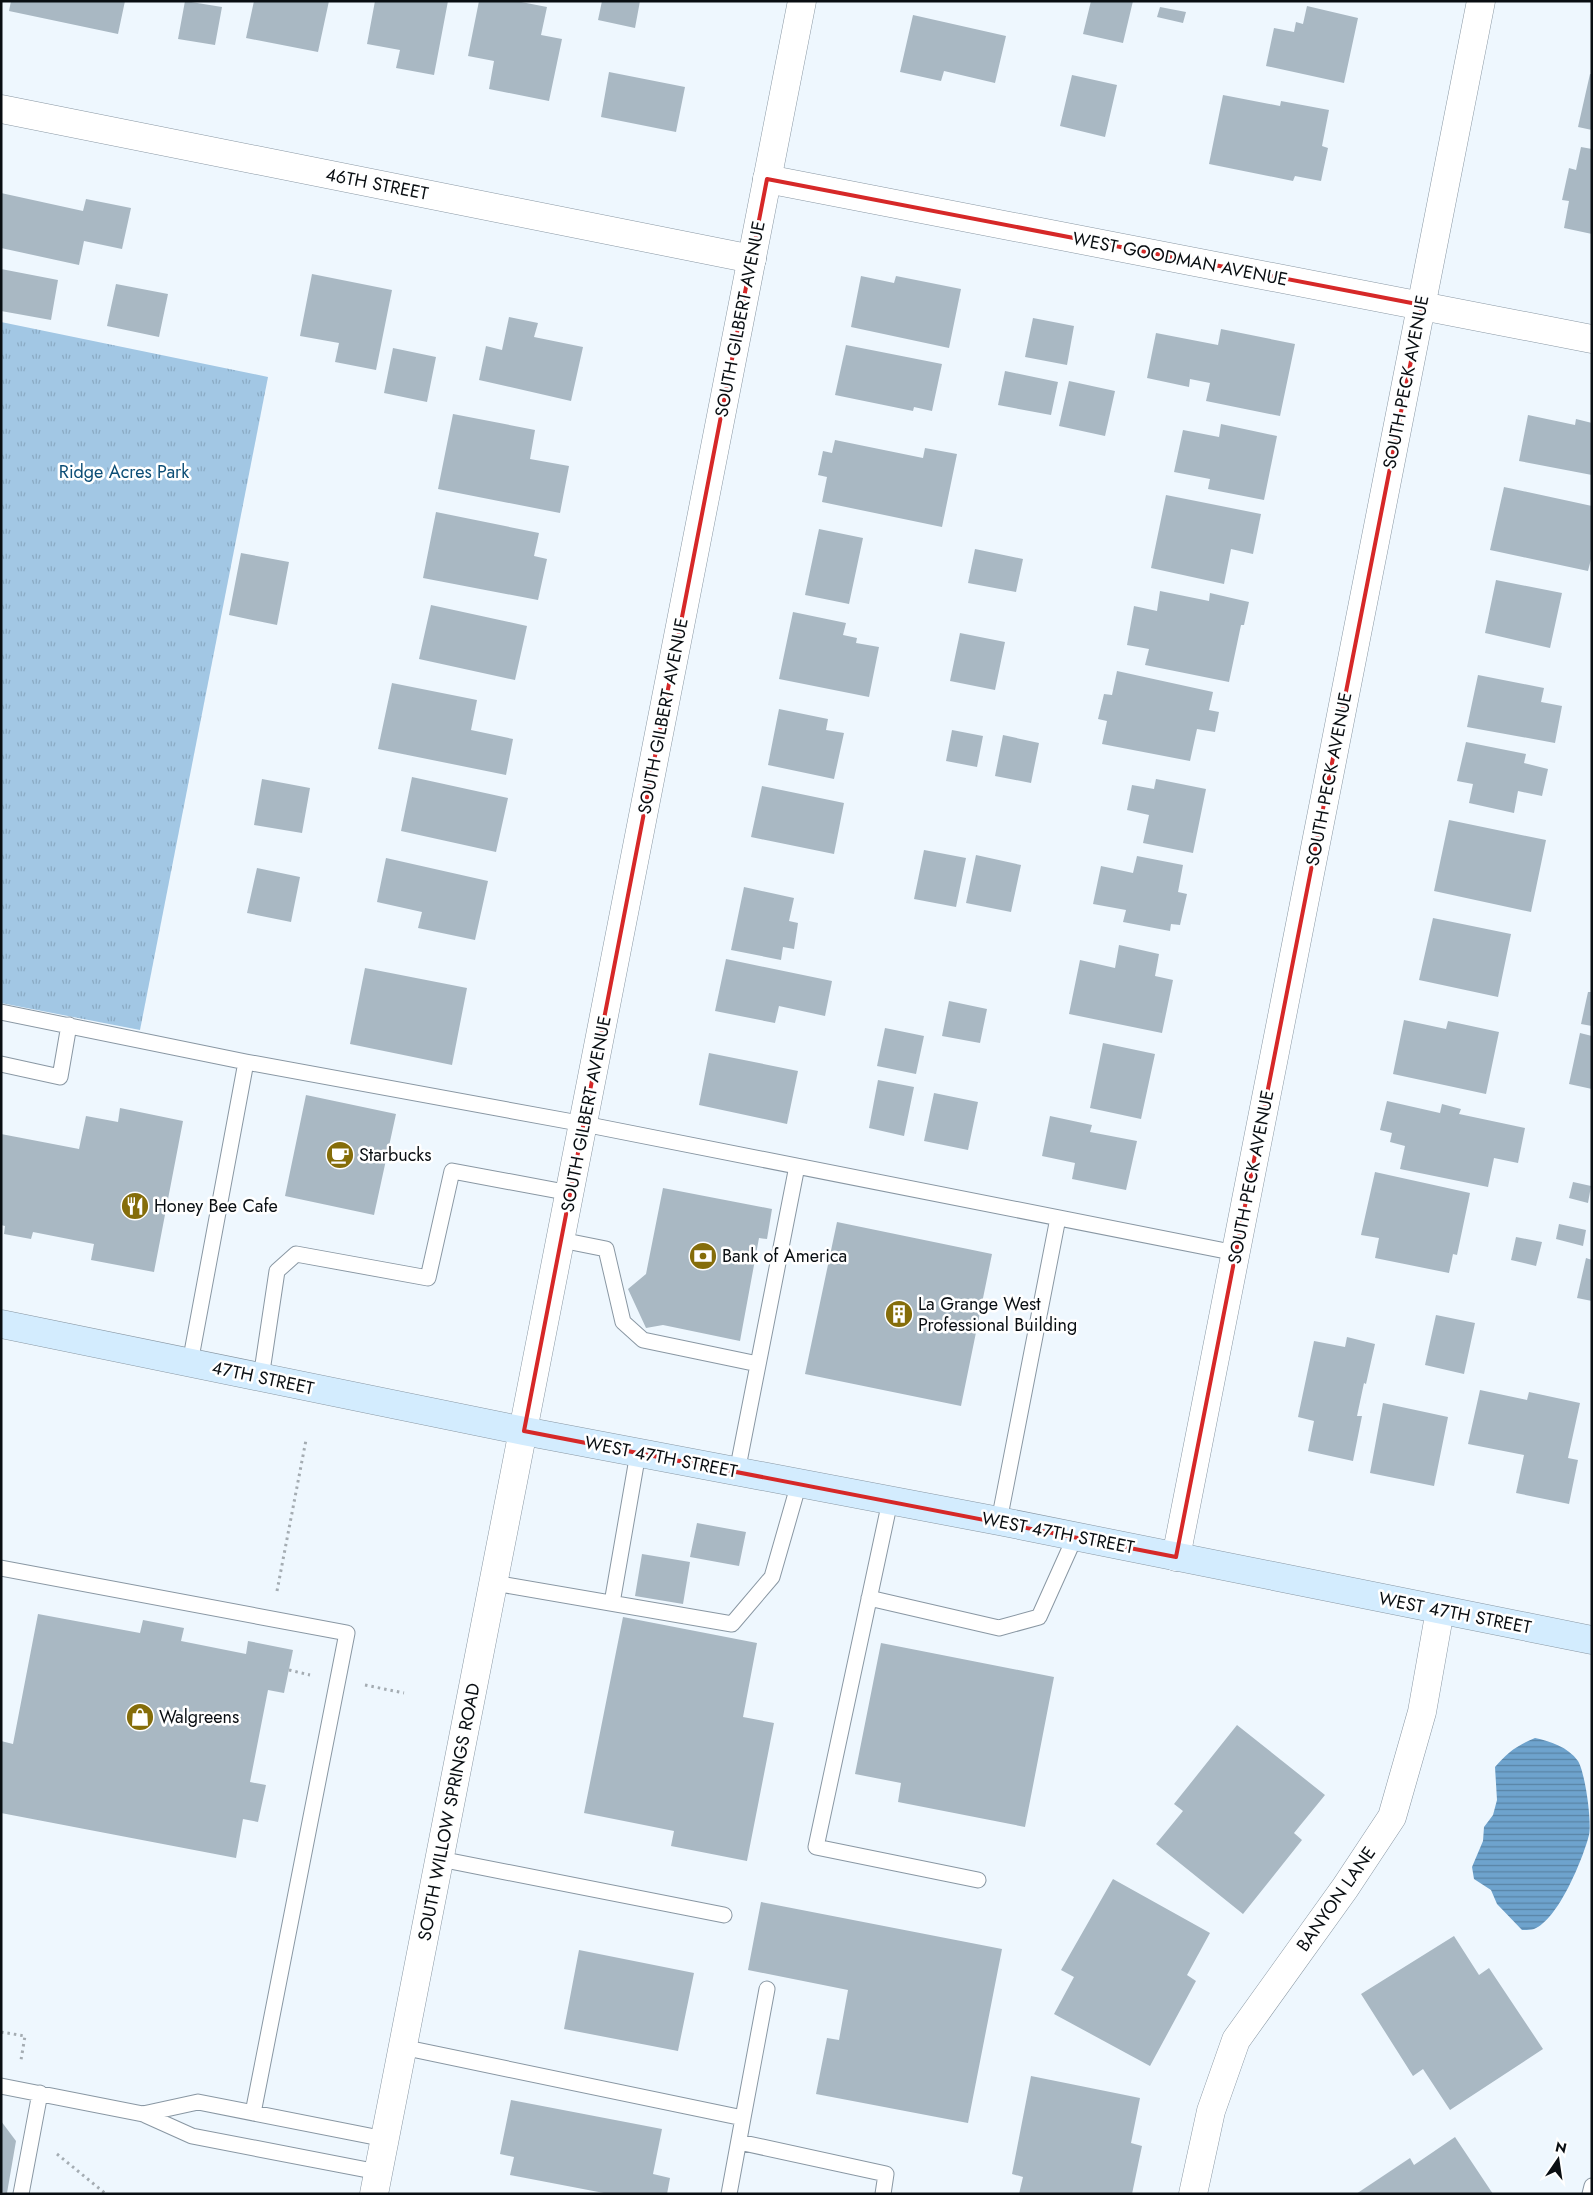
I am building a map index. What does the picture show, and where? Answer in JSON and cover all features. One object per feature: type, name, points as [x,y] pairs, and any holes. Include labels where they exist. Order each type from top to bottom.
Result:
[{"type":"main road","name":"47TH STREET","points":[[1,1324],[524,1431]]},
{"type":"main road","name":"WEST 47TH STREET","points":[[524,1431],[999,1521],[1592,1640]]},
{"type":"street","name":"SOUTH GILBERT AVENUE","points":[[524,1431],[802,1]]},
{"type":"street","name":"SOUTH PECK AVENUE","points":[[1176,1557],[1481,1]]},
{"type":"street","name":"46TH STREET","points":[[1,109],[752,259]]},
{"type":"street","name":"WEST GOODMAN AVENUE","points":[[767,180],[1592,339]]},
{"type":"street","name":"SOUTH WILLOW SPRINGS ROAD","points":[[376,2183],[524,1431]]},
{"type":"street","name":"BANYON LANE","points":[[1201,2187],[1211,2111],[1236,2040],[1345,1888],[1392,1817],[1422,1712],[1440,1610]]},
{"type":"lane","points":[[1,1012],[246,1062],[584,1124],[1236,1253]]},
{"type":"lane","points":[[1,1064],[60,1077],[69,1025]]},
{"type":"lane","points":[[190,1363],[246,1062]]},
{"type":"lane","points":[[737,1472],[797,1166]]},
{"type":"lane","points":[[261,1378],[277,1271],[296,1254],[428,1278],[452,1171],[570,1193]]},
{"type":"lane","points":[[999,1521],[1058,1218]]},
{"type":"lane","points":[[561,1240],[606,1249],[623,1322],[643,1340],[758,1364]]},
{"type":"lane","points":[[612,1603],[638,1453]]},
{"type":"lane","points":[[494,1583],[732,1624],[772,1577],[799,1483]]},
{"type":"lane","points":[[890,1501],[816,1846],[978,1880]]},
{"type":"lane","points":[[869,1598],[1000,1628],[1039,1617],[1075,1537]]},
{"type":"lane","points":[[1,1568],[347,1633],[253,2113]]},
{"type":"lane","points":[[440,1859],[724,1914]]},
{"type":"lane","points":[[729,2194],[767,1989]]},
{"type":"lane","points":[[402,2047],[743,2118]]},
{"type":"lane","points":[[1,2086],[143,2114],[192,2136],[376,2183]]},
{"type":"lane","points":[[21,2194],[40,2093]]},
{"type":"lane","points":[[143,2114],[198,2102],[384,2139]]},
{"type":"lane","points":[[739,2142],[886,2174],[883,2194]]},
{"type":"lane","points":[[1590,2194],[1592,2186]]},
{"type":"path","points":[[271,1619],[306,1440]]},
{"type":"highlighted area","points":[[767,179],[1422,305],[1176,1557],[524,1431]]},
{"type":"green space","name":"Ridge Acres Park","points":[[1,322],[268,377],[140,1030],[1,1003]]},
{"type":"shaded area","points":[[1535,1738],[1558,1745],[1578,1761],[1585,1786],[1590,1829],[1575,1873],[1552,1914],[1534,1929],[1522,1930],[1497,1904],[1491,1890],[1474,1879],[1472,1867],[1483,1841],[1484,1827],[1493,1815],[1497,1800],[1495,1767],[1513,1750]]},
{"type":"building","points":[[11,1],[125,1],[118,34],[9,11]]},
{"type":"building","points":[[185,1],[222,7],[215,45],[178,39]]},
{"type":"building","points":[[254,1],[329,1],[318,52],[246,38]]},
{"type":"building","points":[[375,1],[448,1],[434,75],[396,68],[400,50],[367,44]]},
{"type":"building","points":[[479,1],[516,1],[547,7],[541,35],[562,39],[549,101],[489,89],[494,61],[468,56]]},
{"type":"building","points":[[602,1],[640,1],[635,28],[598,20]]},
{"type":"building","points":[[1091,1],[1133,1],[1123,43],[1083,34]]},
{"type":"building","points":[[1307,6],[1358,18],[1344,83],[1266,66],[1274,28],[1294,32],[1296,22],[1303,24]]},
{"type":"building","points":[[1160,7],[1186,12],[1183,23],[1157,17]]},
{"type":"building","points":[[913,15],[1006,36],[995,83],[944,71],[941,81],[900,72]]},
{"type":"building","points":[[609,72],[685,87],[676,132],[601,117]]},
{"type":"building","points":[[1590,74],[1592,74],[1592,130],[1578,127]]},
{"type":"building","points":[[1072,75],[1117,85],[1105,137],[1060,126]]},
{"type":"building","points":[[1223,95],[1280,106],[1281,101],[1329,110],[1322,146],[1328,148],[1321,181],[1295,176],[1293,181],[1209,164]]},
{"type":"building","points":[[1581,147],[1592,149],[1592,234],[1564,228],[1569,201],[1562,200],[1569,168],[1576,170]]},
{"type":"building","points":[[1,193],[83,211],[86,199],[131,208],[122,249],[84,241],[79,265],[1,248]]},
{"type":"building","points":[[1,269],[58,280],[51,320],[1,311]]},
{"type":"building","points":[[312,274],[392,290],[376,370],[335,362],[339,343],[300,336]]},
{"type":"building","points":[[861,276],[894,283],[896,276],[961,289],[949,348],[851,327]]},
{"type":"building","points":[[116,284],[168,294],[159,337],[107,326]]},
{"type":"building","points":[[509,317],[538,323],[534,337],[583,347],[571,401],[479,380],[486,346],[502,350]]},
{"type":"building","points":[[1033,318],[1074,326],[1067,365],[1025,357]]},
{"type":"building","points":[[1221,329],[1295,344],[1280,416],[1206,401],[1210,383],[1190,379],[1189,387],[1147,378],[1156,333],[1218,345]]},
{"type":"building","points":[[846,345],[942,364],[932,411],[914,407],[913,411],[835,395]]},
{"type":"building","points":[[393,348],[436,357],[427,402],[384,393]]},
{"type":"building","points":[[1005,371],[1058,382],[1051,415],[998,405]]},
{"type":"building","points":[[1069,381],[1115,391],[1105,436],[1059,426]]},
{"type":"building","points":[[453,414],[535,430],[530,459],[569,466],[560,513],[438,489]]},
{"type":"building","points":[[1528,415],[1575,425],[1576,419],[1592,423],[1592,475],[1519,461]]},
{"type":"building","points":[[1221,424],[1277,436],[1264,500],[1208,489],[1210,479],[1174,472],[1183,430],[1219,437]]},
{"type":"building","points":[[835,440],[923,458],[925,448],[957,454],[942,527],[822,502],[827,477],[818,475],[823,451],[832,453]]},
{"type":"building","points":[[1504,487],[1592,506],[1592,555],[1588,571],[1490,550]]},
{"type":"building","points":[[1166,495],[1261,514],[1253,554],[1231,549],[1224,584],[1151,568]]},
{"type":"building","points":[[436,512],[539,533],[534,556],[547,559],[538,600],[423,578]]},
{"type":"building","points":[[819,529],[863,538],[849,604],[805,595]]},
{"type":"building","points":[[975,549],[1023,559],[1016,592],[968,583]]},
{"type":"building","points":[[241,553],[289,562],[277,625],[229,615]]},
{"type":"building","points":[[1496,580],[1562,593],[1550,648],[1485,633]]},
{"type":"building","points":[[1160,591],[1209,601],[1210,593],[1249,602],[1244,625],[1241,625],[1229,682],[1145,665],[1149,649],[1127,645],[1134,606],[1157,611]]},
{"type":"building","points":[[431,605],[527,626],[515,680],[419,659]]},
{"type":"building","points":[[793,612],[846,623],[843,635],[857,638],[856,643],[879,647],[869,697],[779,679]]},
{"type":"building","points":[[960,633],[1005,642],[995,690],[950,681]]},
{"type":"building","points":[[1117,671],[1213,692],[1209,710],[1219,712],[1215,732],[1197,729],[1190,761],[1102,744],[1107,721],[1098,719],[1104,694],[1112,695]]},
{"type":"building","points":[[1478,675],[1544,688],[1541,702],[1562,706],[1555,743],[1467,727]]},
{"type":"building","points":[[392,683],[477,700],[471,730],[513,739],[506,775],[378,749]]},
{"type":"building","points":[[779,709],[828,719],[826,730],[844,733],[834,779],[768,765]]},
{"type":"building","points":[[952,730],[983,736],[977,767],[946,761]]},
{"type":"building","points":[[1003,735],[1039,743],[1031,783],[995,776]]},
{"type":"building","points":[[1466,742],[1526,754],[1524,763],[1548,769],[1542,796],[1518,791],[1514,813],[1469,803],[1473,784],[1457,781]]},
{"type":"building","points":[[412,777],[508,798],[496,852],[401,831]]},
{"type":"building","points":[[262,779],[310,788],[302,833],[254,825]]},
{"type":"building","points":[[1156,779],[1206,789],[1193,853],[1143,843],[1149,815],[1127,810],[1132,785],[1154,789]]},
{"type":"building","points":[[762,786],[844,803],[834,854],[751,837]]},
{"type":"building","points":[[1449,820],[1546,840],[1531,912],[1434,891]]},
{"type":"building","points":[[924,850],[966,858],[956,907],[914,899]]},
{"type":"building","points":[[976,855],[1021,865],[1011,912],[966,903]]},
{"type":"building","points":[[1137,856],[1183,865],[1178,892],[1187,894],[1180,925],[1171,924],[1170,931],[1123,922],[1126,910],[1093,904],[1101,866],[1133,873]]},
{"type":"building","points":[[386,858],[488,881],[475,940],[418,928],[422,912],[377,902]]},
{"type":"building","points":[[257,868],[300,877],[291,922],[247,913]]},
{"type":"building","points":[[744,887],[794,898],[789,921],[798,923],[794,949],[783,947],[781,960],[731,950]]},
{"type":"building","points":[[1433,918],[1511,934],[1498,997],[1419,980]]},
{"type":"building","points":[[1119,945],[1159,954],[1155,976],[1173,980],[1162,1033],[1069,1014],[1080,960],[1115,968]]},
{"type":"building","points":[[726,959],[832,981],[825,1016],[779,1006],[775,1023],[715,1011]]},
{"type":"building","points":[[365,968],[467,988],[452,1065],[350,1044]]},
{"type":"building","points":[[1588,992],[1592,992],[1592,1026],[1581,1024]]},
{"type":"building","points":[[949,1001],[987,1009],[980,1043],[942,1036]]},
{"type":"building","points":[[1404,1020],[1446,1029],[1448,1021],[1499,1032],[1486,1094],[1393,1074]]},
{"type":"building","points":[[885,1028],[924,1036],[916,1074],[877,1066]]},
{"type":"building","points":[[1580,1033],[1592,1036],[1592,1089],[1569,1084]]},
{"type":"building","points":[[1103,1043],[1155,1054],[1141,1119],[1090,1108]]},
{"type":"building","points":[[709,1053],[798,1071],[787,1124],[699,1105]]},
{"type":"building","points":[[878,1080],[914,1087],[904,1136],[869,1128]]},
{"type":"building","points":[[934,1093],[978,1102],[968,1150],[924,1141]]},
{"type":"building","name":"Starbucks","points":[[306,1095],[396,1114],[374,1215],[285,1196]]},
{"type":"building","points":[[1387,1101],[1440,1113],[1442,1104],[1461,1109],[1459,1114],[1525,1128],[1518,1163],[1494,1158],[1488,1187],[1400,1169],[1405,1146],[1390,1142],[1392,1133],[1380,1130]]},
{"type":"building","points":[[120,1108],[183,1121],[154,1272],[91,1260],[94,1244],[33,1232],[31,1239],[4,1234],[5,1226],[1,1225],[1,1134],[79,1149],[86,1116],[118,1122]]},
{"type":"building","points":[[1050,1116],[1092,1125],[1090,1132],[1137,1141],[1126,1190],[1072,1179],[1075,1163],[1042,1156]]},
{"type":"building","points":[[1375,1172],[1470,1193],[1457,1255],[1453,1254],[1449,1273],[1375,1258],[1379,1238],[1361,1235]]},
{"type":"building","points":[[1573,1182],[1591,1186],[1588,1203],[1569,1198]]},
{"type":"building","name":"Bank of America","points":[[663,1188],[772,1209],[767,1239],[759,1238],[740,1341],[663,1325],[646,1328],[628,1289],[646,1274]]},
{"type":"building","name":"La Grange West Professional Building","points":[[837,1222],[992,1254],[961,1406],[805,1374]]},
{"type":"building","points":[[1559,1224],[1586,1230],[1583,1246],[1556,1239]]},
{"type":"building","points":[[1516,1237],[1542,1242],[1536,1266],[1511,1260]]},
{"type":"building","points":[[1586,1258],[1592,1260],[1592,1301],[1577,1298]]},
{"type":"building","points":[[1436,1315],[1475,1323],[1464,1374],[1425,1365]]},
{"type":"building","points":[[1347,1337],[1375,1344],[1357,1416],[1362,1416],[1353,1461],[1308,1451],[1314,1421],[1298,1417],[1314,1341],[1345,1347]]},
{"type":"building","points":[[1480,1390],[1527,1400],[1529,1392],[1580,1403],[1568,1458],[1578,1460],[1569,1504],[1516,1493],[1524,1455],[1468,1444]]},
{"type":"building","points":[[1383,1403],[1448,1417],[1434,1486],[1370,1473]]},
{"type":"building","points":[[697,1523],[746,1532],[739,1566],[690,1557]]},
{"type":"building","points":[[642,1554],[690,1562],[683,1604],[635,1596]]},
{"type":"building","name":"Walgreens","points":[[38,1614],[140,1633],[143,1620],[184,1628],[181,1641],[246,1654],[248,1641],[293,1650],[284,1693],[268,1690],[250,1782],[266,1785],[258,1822],[243,1819],[236,1858],[1,1813],[1,1741],[13,1744]]},
{"type":"building","points":[[623,1617],[757,1643],[743,1717],[774,1723],[747,1861],[671,1846],[674,1831],[584,1813]]},
{"type":"building","points":[[881,1643],[1054,1677],[1025,1827],[898,1802],[901,1783],[855,1774]]},
{"type":"building","points":[[1237,1725],[1325,1795],[1294,1833],[1302,1840],[1243,1914],[1156,1844],[1183,1811],[1174,1804]]},
{"type":"building","points":[[1113,1879],[1210,1933],[1187,1975],[1196,1981],[1150,2066],[1054,2014],[1074,1977],[1061,1970]]},
{"type":"building","points":[[761,1902],[1002,1949],[968,2123],[816,2094],[827,2038],[839,2040],[848,1990],[748,1970]]},
{"type":"building","points":[[1454,1936],[1479,1975],[1489,1968],[1543,2049],[1450,2110],[1423,2069],[1413,2076],[1361,1994]]},
{"type":"building","points":[[579,1950],[694,1973],[678,2051],[564,2029]]},
{"type":"building","points":[[1031,2076],[1140,2098],[1131,2143],[1142,2146],[1132,2194],[1019,2194],[1023,2177],[1012,2174]]},
{"type":"building","points":[[511,2100],[662,2129],[653,2174],[670,2178],[667,2194],[609,2194],[510,2175],[514,2157],[500,2154]]},
{"type":"building","points":[[1,2121],[16,2141],[7,2193],[1,2192]]},
{"type":"building","points":[[1455,2137],[1493,2194],[1356,2194],[1410,2158],[1414,2165]]},
{"type":"place","name":"Starbucks","points":[[340,1155]]},
{"type":"place","name":"Honey Bee Cafe","points":[[135,1206]]},
{"type":"place","name":"Bank of America","points":[[703,1256]]},
{"type":"place","name":"La Grange West Professional Building","points":[[899,1314]]},
{"type":"place","name":"Walgreens","points":[[140,1717]]}]
